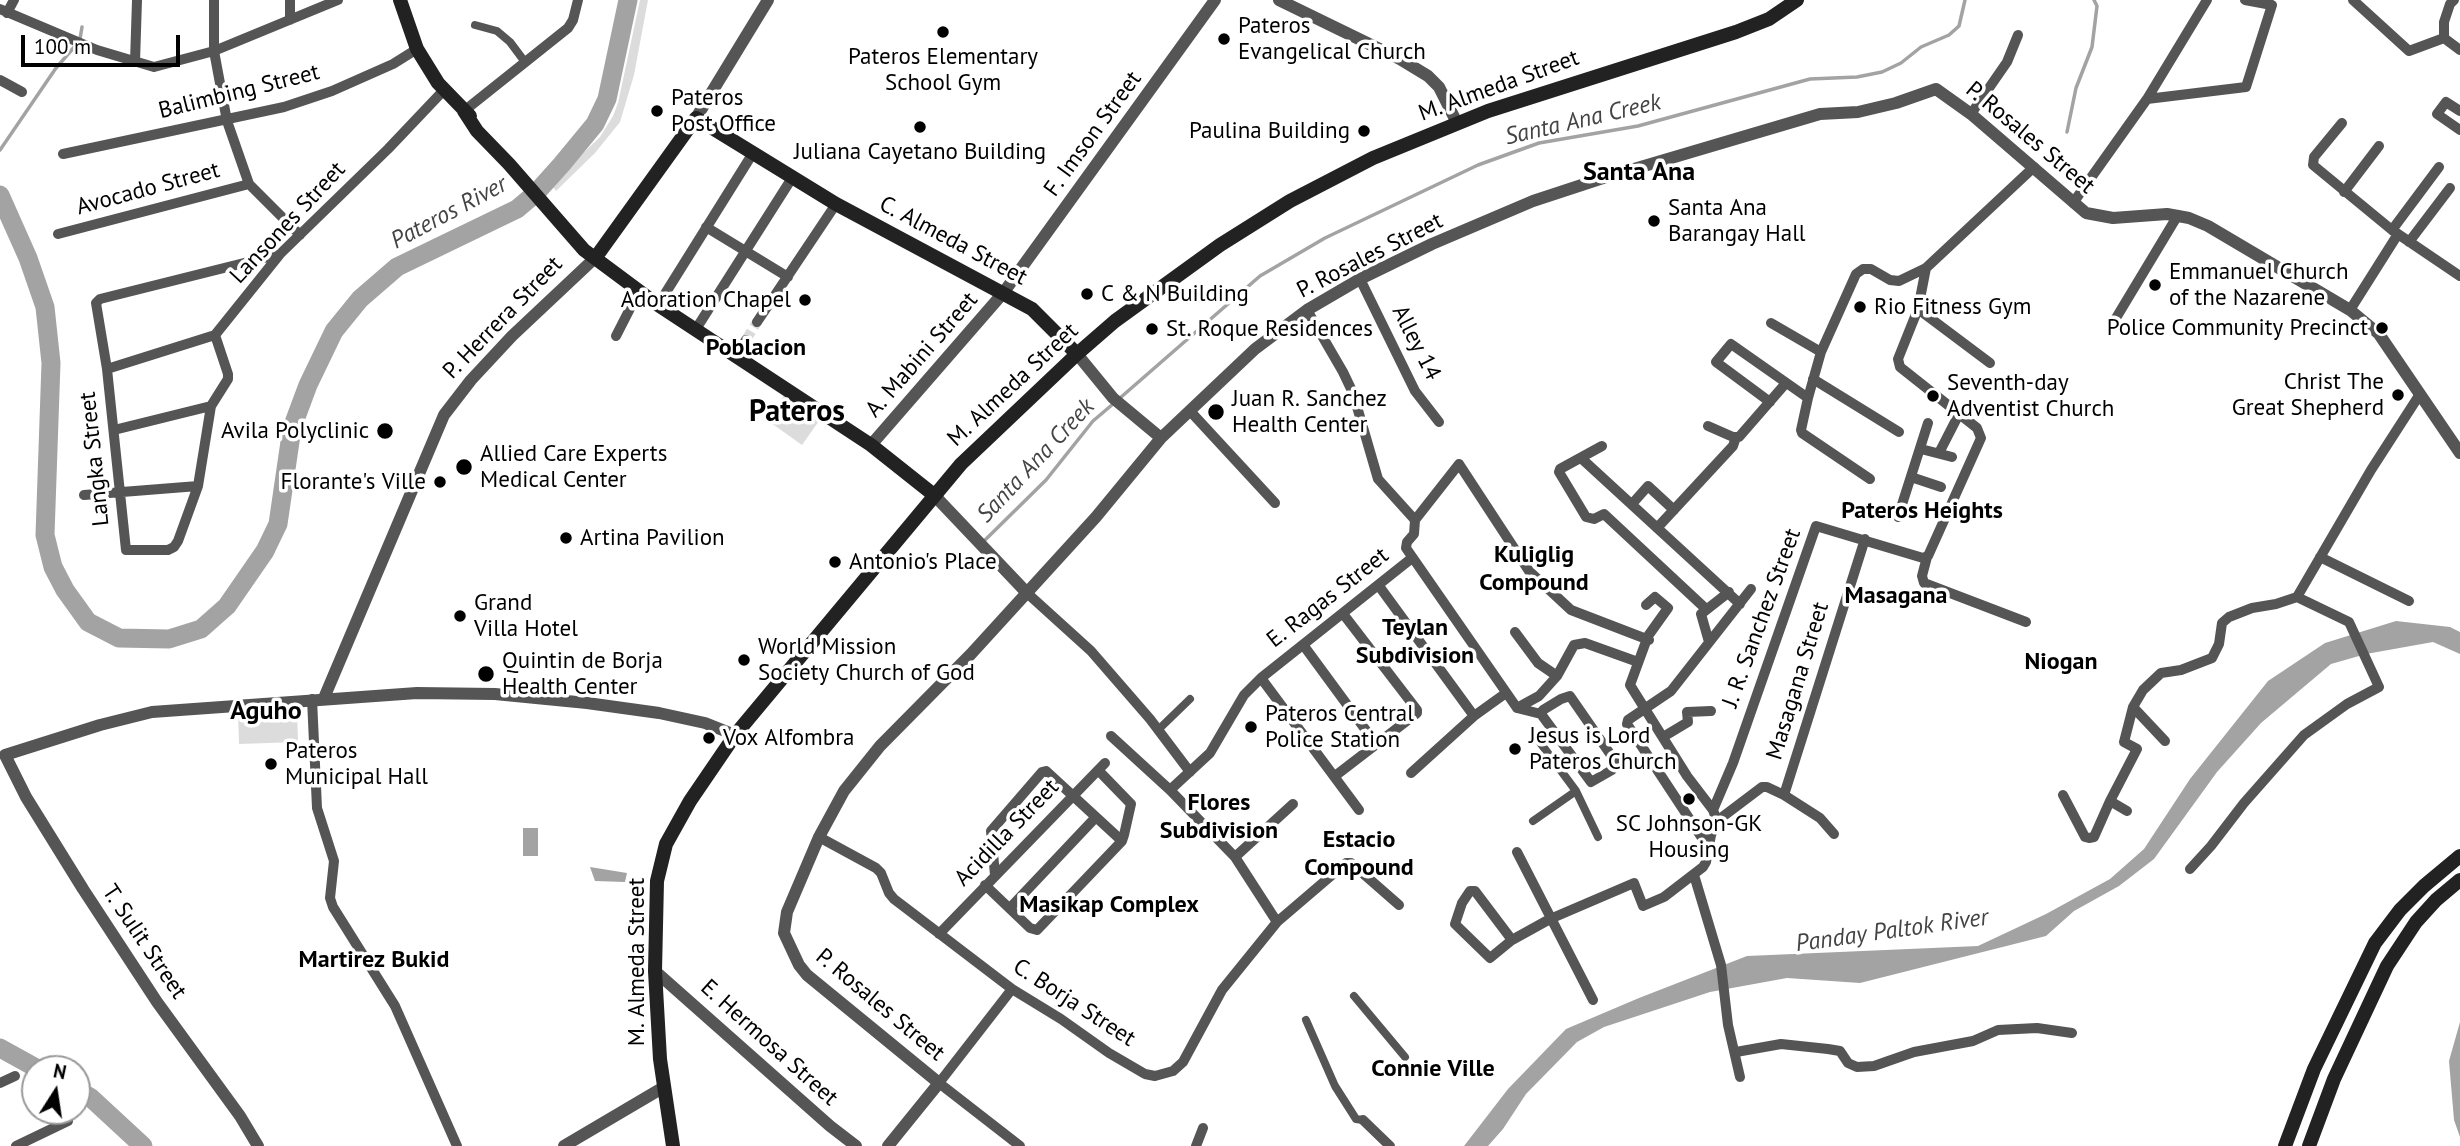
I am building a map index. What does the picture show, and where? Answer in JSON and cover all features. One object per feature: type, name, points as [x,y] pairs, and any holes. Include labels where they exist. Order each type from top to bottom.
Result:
[{"type":"main road","points":[[400,0],[412,39],[444,90],[482,125],[554,209],[590,244],[596,257],[658,305],[871,445],[934,495]]},
{"type":"main road","name":"M. Almeda Street","points":[[673,1146],[658,1036],[655,971],[657,881],[667,844],[690,801],[735,735],[961,464],[1115,321],[1199,259],[1279,209],[1373,158],[1457,123],[1547,90],[1736,32],[1769,19],[1797,0]]},
{"type":"main road","name":"C. Almeda Street","points":[[696,118],[836,204],[1032,309],[1077,354]]},
{"type":"main road","name":"P. Herrera Street","points":[[596,257],[696,118]]},
{"type":"main road","points":[[2285,1146],[2314,1069],[2375,943],[2400,910],[2460,856]]},
{"type":"main road","points":[[2309,1146],[2334,1079],[2387,966],[2416,922],[2460,880]]},
{"type":"street","points":[[14,0],[4,11],[97,50],[135,62],[160,66],[214,51],[338,0]]},
{"type":"street","points":[[135,62],[137,0]]},
{"type":"street","points":[[214,0],[214,51],[227,121],[249,184],[300,235]]},
{"type":"street","points":[[290,0],[290,20]]},
{"type":"street","points":[[464,111],[568,27],[578,0]]},
{"type":"street","name":"P. Herrera Street","points":[[696,118],[768,0]]},
{"type":"street","name":"F. Imson Street","points":[[1004,292],[1215,0]]},
{"type":"street","points":[[1279,0],[1400,59],[1428,76],[1439,87],[1457,123]]},
{"type":"street","points":[[2073,202],[2147,99],[2207,0]]},
{"type":"street","points":[[2147,99],[2246,87],[2272,5],[2245,0]]},
{"type":"street","points":[[2353,0],[2409,51],[2444,38]]},
{"type":"street","points":[[2444,38],[2444,22],[2450,1]]},
{"type":"street","points":[[475,25],[497,31],[510,42],[525,62]]},
{"type":"street","points":[[1971,114],[2007,62],[2018,35]]},
{"type":"street","points":[[2444,38],[2460,50]]},
{"type":"street","name":"Balimbing Street","points":[[63,154],[284,107],[332,91],[393,64],[417,49]]},
{"type":"street","points":[[0,80],[22,92]]},
{"type":"street","name":"P. Rosales Street","points":[[1020,1146],[807,975],[793,954],[784,933],[785,919],[819,837],[844,790],[880,746],[920,708],[1027,593],[1096,517],[1161,438],[1255,349],[1307,310],[1360,279],[1432,244],[1533,201],[1600,179],[1820,114],[1858,112],[1896,103],[1936,89],[1971,114],[2086,214],[2099,217],[2178,215],[2208,226],[2350,310],[2379,334],[2460,453]]},
{"type":"street","name":"Lansones Street","points":[[215,335],[280,254],[388,149],[444,90]]},
{"type":"street","points":[[2460,111],[2446,102],[2437,114],[2460,130]]},
{"type":"street","points":[[2342,122],[2312,163],[2394,236],[2459,272]]},
{"type":"street","points":[[2344,192],[2379,146]]},
{"type":"street","points":[[658,305],[753,153]]},
{"type":"street","points":[[1870,479],[1801,430],[1821,352],[1856,274],[1863,269],[1871,269],[1890,280],[1899,281],[1926,268],[2034,167]]},
{"type":"street","points":[[2350,310],[2439,167]]},
{"type":"street","points":[[696,330],[792,178]]},
{"type":"street","name":"Avocado Street","points":[[58,234],[249,184]]},
{"type":"street","points":[[2409,242],[2450,188]]},
{"type":"street","points":[[757,322],[836,204]]},
{"type":"street","points":[[2113,323],[2178,215]]},
{"type":"street","points":[[706,227],[788,276]]},
{"type":"street","name":"Langka Street","points":[[215,335],[228,374],[226,384],[211,406],[198,486],[178,541],[168,551],[126,550],[97,301],[280,254]]},
{"type":"street","name":"P. Herrera Street","points":[[318,699],[444,415],[471,380],[512,336],[596,257]]},
{"type":"street","points":[[1926,268],[1918,309],[1898,364],[1977,428],[1982,441],[1927,557],[1922,576],[1924,583],[2026,622]]},
{"type":"street","name":"Alley 14","points":[[1360,279],[1415,391],[1439,422]]},
{"type":"street","points":[[616,337],[639,291]]},
{"type":"street","name":"A. Mabini Street","points":[[871,445],[1004,292]]},
{"type":"street","points":[[1918,309],[1990,363]]},
{"type":"street","points":[[1307,310],[1353,393],[1378,479],[1415,520],[1459,464],[1528,571],[1571,610],[1647,640]]},
{"type":"street","points":[[1770,323],[1821,352]]},
{"type":"street","points":[[107,369],[215,335]]},
{"type":"street","points":[[736,355],[746,340]]},
{"type":"street","points":[[1770,402],[1716,362],[1731,344],[1808,398]]},
{"type":"street","name":"C. Almeda Street","points":[[1077,354],[1113,398],[1161,438]]},
{"type":"street","points":[[1813,380],[1899,432]]},
{"type":"street","points":[[1708,426],[1739,437],[1786,383]]},
{"type":"street","points":[[2063,795],[2085,837],[2094,837],[2137,750],[2124,742],[2133,707],[2143,690],[2161,673],[2181,670],[2213,658],[2219,644],[2222,624],[2229,617],[2252,608],[2297,597],[2378,458],[2420,394]]},
{"type":"street","points":[[114,430],[211,406]]},
{"type":"street","points":[[1190,411],[1275,503]]},
{"type":"street","points":[[1939,453],[1959,414]]},
{"type":"street","points":[[1898,517],[1928,423]]},
{"type":"street","points":[[1657,528],[1733,446],[1735,437]]},
{"type":"street","points":[[1602,446],[1559,472],[1586,517],[1594,520],[1604,514],[1706,609]]},
{"type":"street","points":[[1921,449],[1952,457]]},
{"type":"street","points":[[1581,458],[1740,604]]},
{"type":"street","points":[[1912,477],[1941,487]]},
{"type":"street","points":[[84,495],[198,486]]},
{"type":"street","points":[[1632,504],[1648,486],[1674,510]]},
{"type":"street","points":[[934,495],[1027,593],[1091,652],[1190,772]]},
{"type":"street","name":"E. Ragas Street","points":[[1170,790],[1210,753],[1244,695],[1261,678],[1344,615],[1412,558],[1406,548],[1406,542],[1414,534],[1415,520]]},
{"type":"street","name":"J. R. Sanchez Street","points":[[1715,815],[1815,528],[1820,525],[1923,558],[1927,557]]},
{"type":"street","name":"Masagana Street","points":[[1784,795],[1865,539]]},
{"type":"street","points":[[2320,557],[2409,601]]},
{"type":"street","points":[[1412,558],[1517,708],[1541,714],[1591,782],[1612,770],[1615,761],[1570,696],[1567,695],[1552,704],[1541,714]]},
{"type":"street","points":[[1379,586],[1474,716]]},
{"type":"street","points":[[1708,847],[1628,726],[1628,720],[1671,691],[1751,589]]},
{"type":"street","points":[[1709,642],[1700,617],[1706,609],[1729,592]]},
{"type":"street","points":[[1646,605],[1655,597],[1668,608],[1647,640],[1630,684],[1687,776],[1715,815]]},
{"type":"street","points":[[2190,869],[2304,735],[2347,704],[2379,687],[2347,621],[2297,597]]},
{"type":"street","points":[[1335,776],[1416,716],[1417,710],[1344,615]]},
{"type":"street","points":[[1515,632],[1538,663],[1557,676]]},
{"type":"street","points":[[1517,708],[1539,696],[1565,666],[1574,645],[1579,643],[1638,662]]},
{"type":"street","points":[[1304,646],[1376,744]]},
{"type":"street","points":[[1261,678],[1359,810]]},
{"type":"street","points":[[3,755],[152,712],[417,693],[544,698],[659,713],[705,723],[735,735]]},
{"type":"street","points":[[1412,773],[1474,716],[1506,693]]},
{"type":"street","points":[[318,699],[317,808],[334,861],[330,898],[345,928],[395,1006],[457,1146]]},
{"type":"street","points":[[1158,730],[1191,699]]},
{"type":"street","points":[[2133,707],[2165,741]]},
{"type":"street","points":[[1663,737],[1688,722],[1687,712],[1711,711]]},
{"type":"street","points":[[1533,733],[1576,791],[1598,838]]},
{"type":"street","points":[[1111,736],[1170,790],[1235,857],[1277,922]]},
{"type":"street","name":"T. Sulit Street","points":[[3,755],[26,797],[151,994],[258,1146]]},
{"type":"street","name":"Acidilla Street","points":[[939,934],[1102,767],[1131,804],[1122,841]]},
{"type":"street","points":[[985,884],[1033,931],[1037,930],[1122,841],[1050,773],[1042,772],[991,831],[995,875]]},
{"type":"street","points":[[1511,940],[1475,891],[1470,891],[1455,921],[1457,927],[1490,958],[1511,940],[1550,919],[1634,883],[1643,906],[1664,897],[1706,864],[1715,815],[1762,787],[1784,795],[1820,818],[1834,834]]},
{"type":"street","points":[[1533,821],[1576,791]]},
{"type":"street","points":[[2110,801],[2127,811]]},
{"type":"street","points":[[1235,857],[1293,804]]},
{"type":"street","points":[[1010,908],[1096,817]]},
{"type":"street","name":"C. Borja Street","points":[[819,837],[876,868],[894,899],[1012,989],[1145,1074],[1164,1076],[1183,1062],[1222,990],[1277,922],[1310,892],[1349,863],[1399,905]]},
{"type":"street","points":[[1517,852],[1593,1000]]},
{"type":"street","points":[[1694,875],[1721,965],[1728,1025],[1740,1077]]},
{"type":"street","name":"E. Hermosa Street","points":[[655,971],[856,1146]]},
{"type":"street","points":[[888,1146],[1012,989]]},
{"type":"street","points":[[1354,996],[1405,1057]]},
{"type":"street","points":[[1306,1020],[1335,1086],[1356,1119],[1363,1120],[1390,1146]]},
{"type":"street","points":[[1736,1052],[1781,1044],[1828,1049],[1840,1051],[1848,1063],[1857,1067],[1874,1066],[1914,1052],[1973,1041],[1998,1030],[2037,1028],[2072,1033]]},
{"type":"street","points":[[0,1083],[15,1076]]},
{"type":"street","points":[[564,1146],[664,1087]]},
{"type":"street","points":[[16,1146],[60,1125]]},
{"type":"street","points":[[1196,1146],[1203,1128]]},
{"type":"shaded area","points":[[640,0],[648,0],[634,75],[620,122],[595,153],[556,191],[551,184],[600,137],[613,116]]},
{"type":"shaded area","points":[[785,394],[821,418],[802,445],[767,420]]},
{"type":"shaded area","points":[[2396,621],[2450,627],[2460,632],[2460,654],[2433,642],[2366,654],[2331,664],[2261,723],[2217,772],[2154,859],[2119,886],[2074,911],[2046,936],[1860,983],[1787,978],[1710,992],[1604,1027],[1577,1042],[1526,1094],[1488,1146],[1464,1146],[1508,1089],[1566,1029],[1639,998],[1747,956],[1978,946],[2046,914],[2110,879],[2144,849],[2190,779],[2268,681],[2325,643]]},
{"type":"shaded area","points":[[297,708],[298,742],[239,744],[238,711]]},
{"type":"shaded area","points":[[523,828],[538,828],[538,856],[523,856]]},
{"type":"shaded area","points":[[590,867],[627,873],[625,882],[595,881]]},
{"type":"shaded area","points":[[2460,1022],[2460,1137],[2454,1120],[2449,1061]]},
{"type":"waterway","name":"Pateros River","points":[[0,195],[28,258],[45,307],[51,363],[45,535],[53,567],[65,590],[88,622],[119,638],[169,639],[201,629],[227,606],[265,551],[278,524],[292,428],[308,385],[334,331],[360,299],[397,267],[517,209],[536,193],[562,164],[595,124],[607,99],[628,0]]},
{"type":"waterway","name":"Santa Ana Creek","points":[[1120,398],[1260,276],[1325,238],[1478,165],[1539,143],[1638,126],[1810,79],[1857,77],[1882,72],[1901,63],[1921,47],[1949,35],[1959,26],[1965,0]]},
{"type":"waterway","points":[[2067,132],[2076,88],[2092,47],[2097,6],[2094,0]]},
{"type":"waterway","points":[[80,39],[82,27]]},
{"type":"waterway","points":[[0,150],[56,68],[76,45]]},
{"type":"waterway","name":"Santa Ana Creek","points":[[982,543],[1046,480],[1093,421],[1113,404]]},
{"type":"waterway","name":"Pateros River","points":[[0,1048],[21,1060]]},
{"type":"waterway","name":"Pateros River","points":[[91,1098],[143,1146]]},
{"type":"tunnel","points":[[746,340],[757,322]]},
{"type":"place","name":"Pateros Elementary School Gym","points":[[943,32]]},
{"type":"place","name":"Pateros Evangelical Church","points":[[1224,39]]},
{"type":"place","name":"Pateros Post Office","points":[[657,111]]},
{"type":"place","name":"Juliana Cayetano Building","points":[[920,127]]},
{"type":"place","name":"Paulina Building","points":[[1364,131]]},
{"type":"place","name":"Santa Ana Barangay Hall","points":[[1654,221]]},
{"type":"place","name":"Emmanuel Church of the Nazarene","points":[[2155,285]]},
{"type":"place","name":"C & N Building","points":[[1087,294]]},
{"type":"place","name":"Adoration Chapel","points":[[805,300]]},
{"type":"place","name":"Rio Fitness Gym","points":[[1860,307]]},
{"type":"place","name":"Police Community Precinct","points":[[2382,328]]},
{"type":"place","name":"St. Roque Residences","points":[[1152,329]]},
{"type":"place","name":"Christ The Great Shepherd","points":[[2398,395]]},
{"type":"place","name":"Seventh-day Adventist Church","points":[[1933,396]]},
{"type":"place","name":"Juan R. Sanchez Health Center","points":[[1216,412]]},
{"type":"place","name":"Avila Polyclinic","points":[[385,431]]},
{"type":"place","name":"Allied Care Experts Medical Center","points":[[464,467]]},
{"type":"place","name":"Florante's Ville","points":[[440,482]]},
{"type":"place","name":"Artina Pavilion","points":[[566,538]]},
{"type":"place","name":"Antonio's Place","points":[[835,562]]},
{"type":"place","name":"Grand Villa Hotel","points":[[460,616]]},
{"type":"place","name":"World Mission Society Church of God","points":[[744,660]]},
{"type":"place","name":"Quintin de Borja Health Center","points":[[486,674]]},
{"type":"place","name":"Pateros Central Police Station","points":[[1251,727]]},
{"type":"place","name":"Vox Alfombra","points":[[709,738]]},
{"type":"place","name":"Jesus is Lord Pateros Church","points":[[1515,749]]},
{"type":"place","name":"Pateros Municipal Hall","points":[[271,764]]},
{"type":"place","name":"SC Johnson-GK Housing","points":[[1689,799]]},
{"type":"district","name":"Santa Ana","points":[[1639,173]]},
{"type":"district","name":"Poblacion","points":[[756,348]]},
{"type":"district","name":"Pateros","points":[[797,412]]},
{"type":"district","name":"Pateros Heights","points":[[1922,511]]},
{"type":"district","name":"Kuliglig Compound","points":[[1534,569]]},
{"type":"district","name":"Masagana","points":[[1896,596]]},
{"type":"district","name":"Teylan Subdivision","points":[[1415,642]]},
{"type":"district","name":"Niogan","points":[[2061,662]]},
{"type":"district","name":"Aguho","points":[[266,712]]},
{"type":"district","name":"Flores Subdivision","points":[[1219,817]]},
{"type":"district","name":"Estacio Compound","points":[[1359,854]]},
{"type":"district","name":"Masikap Complex","points":[[1109,905]]},
{"type":"district","name":"Martirez Bukid","points":[[374,960]]},
{"type":"district","name":"Connie Ville","points":[[1433,1069]]},
{"type":"water label","name":"Panday Paltok River","points":[[1892,931]]}]
